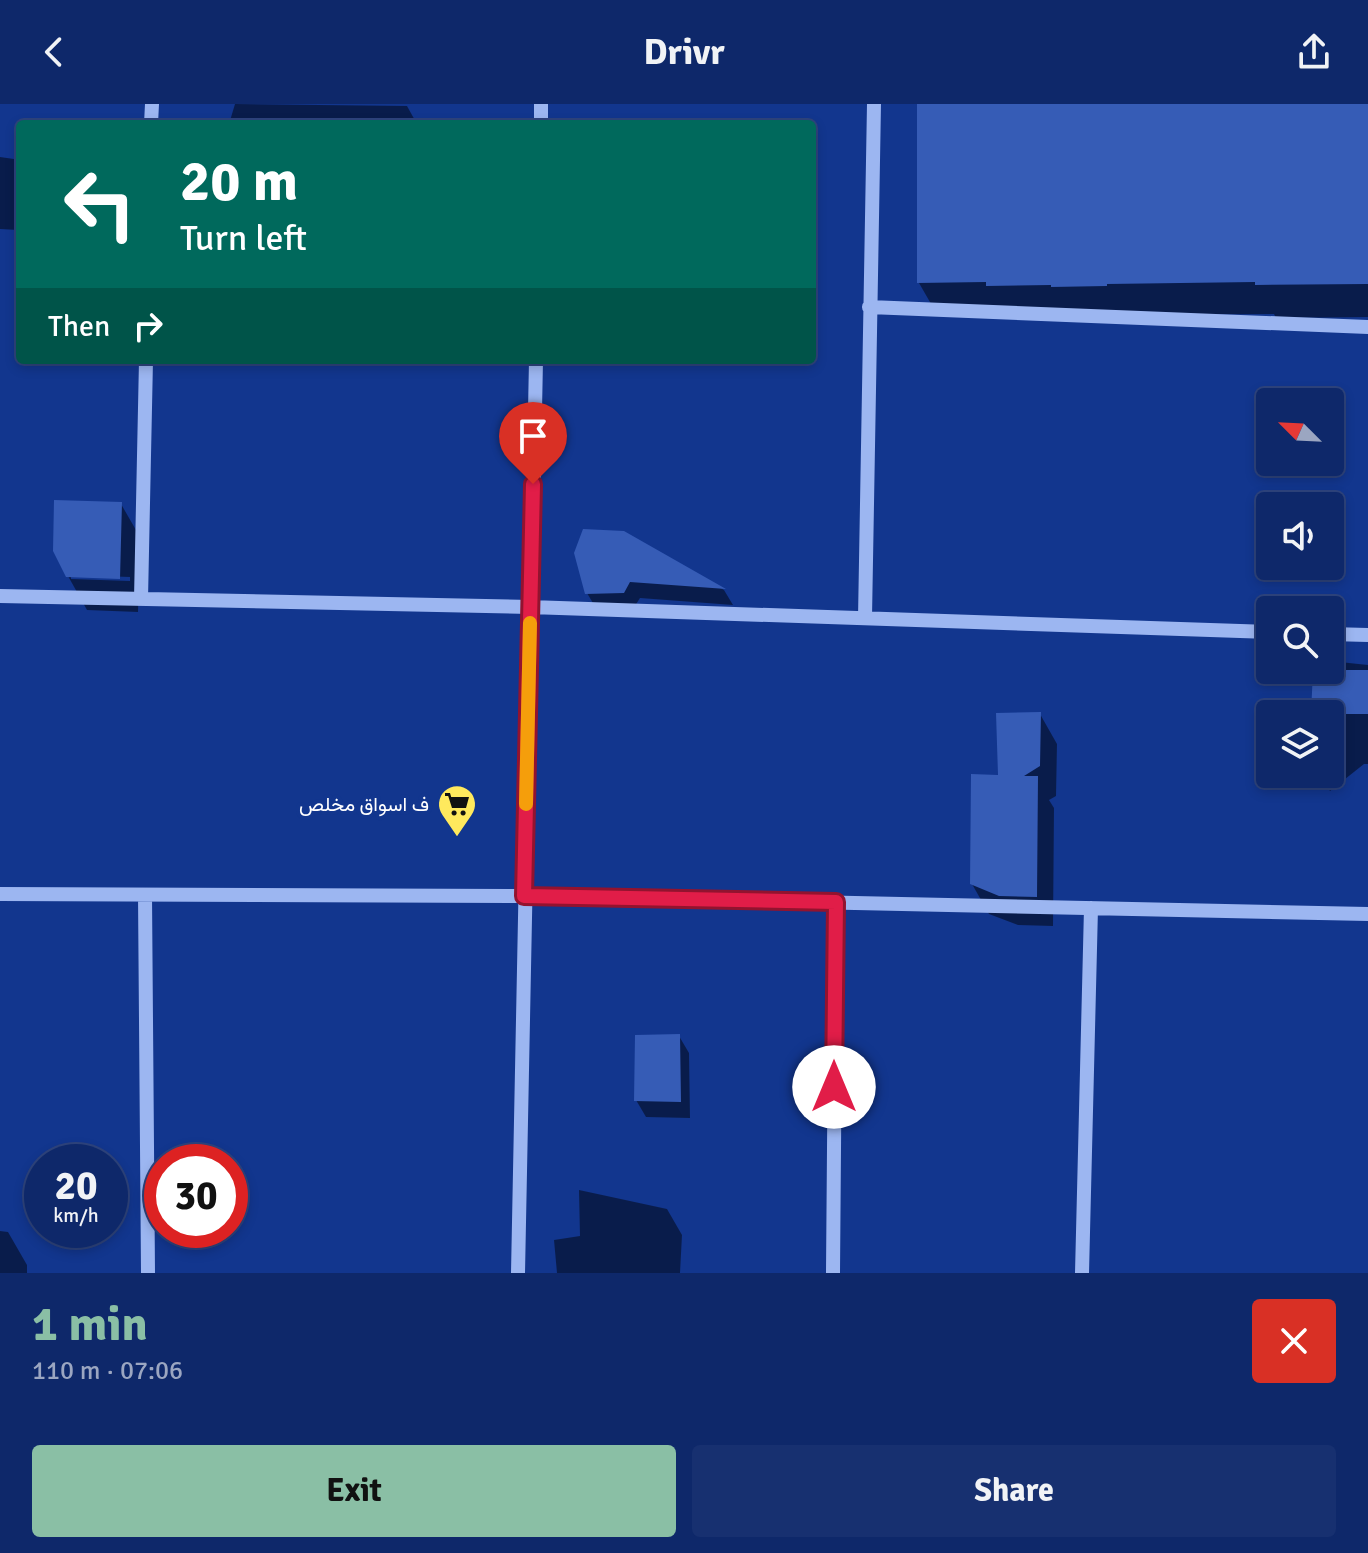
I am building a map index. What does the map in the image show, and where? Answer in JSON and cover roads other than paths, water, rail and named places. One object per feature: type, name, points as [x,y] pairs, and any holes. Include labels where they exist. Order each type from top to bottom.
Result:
[{"type":"street","points":[[865,618],[874,104]]},
{"type":"street","points":[[869,307],[1368,327]]},
{"type":"street","points":[[141,599],[146,364]]},
{"type":"street","points":[[518,1273],[536,364]]},
{"type":"street","points":[[0,596],[530,607],[1256,632]]},
{"type":"street","points":[[1344,634],[1368,635]]},
{"type":"street","points":[[0,894],[524,896],[1368,914]]},
{"type":"street","points":[[145,895],[148,1273]]},
{"type":"street","points":[[833,1273],[836,902]]},
{"type":"street","points":[[1082,1273],[1091,908]]},
{"type":"place","name":"ف اسواق مخلص","points":[[457,838]]}]
